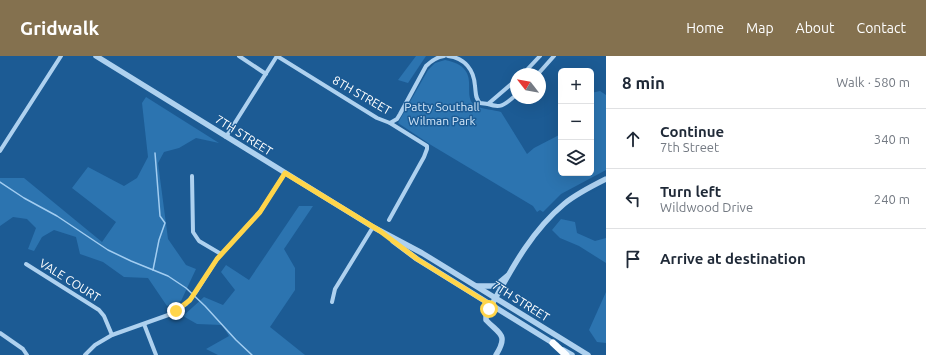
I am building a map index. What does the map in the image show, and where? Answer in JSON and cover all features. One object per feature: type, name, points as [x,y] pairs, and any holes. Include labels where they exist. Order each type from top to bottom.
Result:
[{"type":"highway","points":[[553,343],[566,355]]},
{"type":"street","points":[[0,151],[61,56]]},
{"type":"street","name":"7TH STREET","points":[[96,56],[373,228],[422,253],[588,355]]},
{"type":"street","points":[[239,56],[266,74]]},
{"type":"street","points":[[226,137],[277,56]]},
{"type":"street","name":"8TH STREET","points":[[277,56],[377,118],[390,123],[427,146],[424,157],[389,220]]},
{"type":"street","points":[[390,123],[397,119],[426,66],[438,57],[444,56]]},
{"type":"street","points":[[448,56],[462,61],[470,68],[474,78],[476,98],[480,103],[497,107],[502,106],[510,100]]},
{"type":"street","points":[[528,68],[540,56]]},
{"type":"street","points":[[543,68],[554,56]]},
{"type":"street","points":[[488,104],[510,85]]},
{"type":"street","points":[[85,355],[95,345],[112,335],[171,314],[186,304],[196,292],[221,254],[257,216],[285,173]]},
{"type":"street","points":[[192,176],[193,232],[199,241],[221,254]]},
{"type":"street","points":[[496,355],[502,339],[499,331],[488,322],[486,318],[491,305],[530,240],[549,217],[573,197],[606,179]]},
{"type":"street","points":[[332,302],[335,289],[373,228]]},
{"type":"street","name":"7TH STREET","points":[[380,231],[417,259],[572,355]]},
{"type":"street","name":"VALE COURT","points":[[26,264],[102,312],[112,335]]},
{"type":"street","points":[[477,286],[495,286],[509,274]]},
{"type":"street","points":[[144,324],[156,355]]},
{"type":"street","points":[[0,333],[23,349],[27,355]]},
{"type":"green space","points":[[416,56],[426,56],[408,83],[398,80]]},
{"type":"green space","name":"Patty Southall Wilman Park","points":[[445,60],[457,64],[464,69],[468,75],[471,101],[476,106],[501,112],[527,154],[534,148],[558,136],[558,176],[594,176],[594,92],[600,91],[606,95],[606,170],[561,194],[543,212],[540,210],[537,212],[533,206],[431,145],[398,123],[428,70],[435,63]]},
{"type":"green space","points":[[146,97],[219,143],[196,138],[179,148],[164,152],[158,163],[168,239],[186,265],[196,269],[181,301],[167,306],[148,278],[124,277],[103,262],[80,254],[76,237],[54,230],[42,237],[34,251],[28,249],[36,228],[27,219],[13,217],[0,226],[0,178],[24,178],[102,242],[116,222],[72,188],[88,167],[124,186],[137,178],[148,157],[142,103]]},
{"type":"green space","points":[[299,206],[313,206],[284,249],[295,268],[295,290],[270,327],[305,355],[218,355],[206,349],[229,336],[222,325],[197,324],[183,316],[204,297],[223,305],[235,290],[221,272],[226,265],[249,280]]},
{"type":"green space","points":[[561,219],[575,222],[577,233],[595,241],[606,238],[606,263],[579,246],[560,238],[552,230]]},
{"type":"green space","points":[[606,292],[606,343],[597,342],[589,330]]},
{"type":"waterway","points":[[153,270],[159,240],[165,223],[160,216],[155,153]]},
{"type":"waterway","points":[[0,182],[24,198],[57,216],[108,250],[168,276],[186,288],[252,355]]},
{"type":"route","points":[[176,311],[190,300],[217,259],[260,212],[285,173],[380,231],[417,259],[491,305],[489,309]]}]
